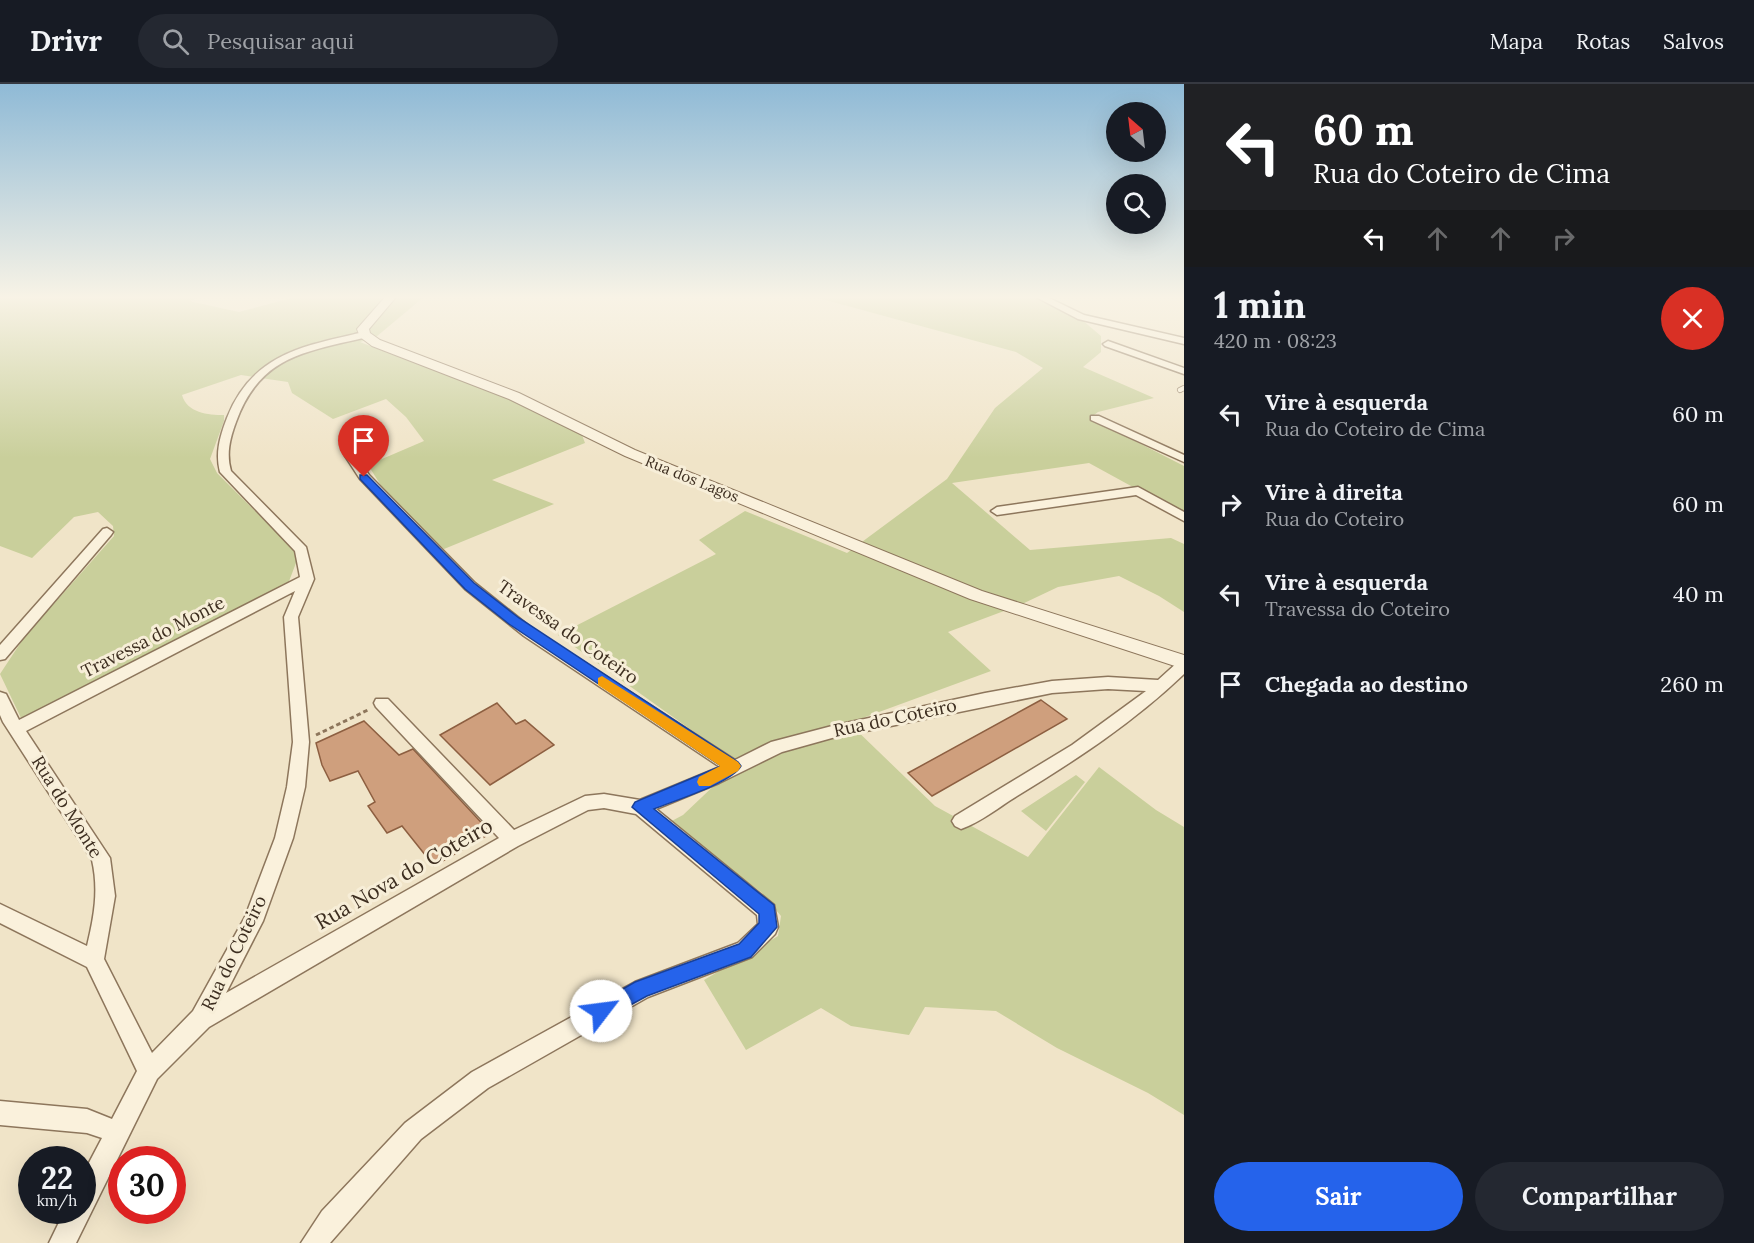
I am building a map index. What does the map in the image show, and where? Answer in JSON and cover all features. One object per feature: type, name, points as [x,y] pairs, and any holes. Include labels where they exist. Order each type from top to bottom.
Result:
[{"type":"street","points":[[301,350],[280,358],[246,386],[232,418],[221,457],[226,472],[301,550],[307,579]]},
{"type":"street","name":"Rua dos Lagos","points":[[394,350],[514,396],[630,453],[976,595],[1184,664]]},
{"type":"street","points":[[1125,350],[1184,371]]},
{"type":"street","points":[[1095,418],[1184,459]]},
{"type":"street","name":"Travessa do Coteiro","points":[[351,456],[364,477],[470,586],[529,633],[733,766]]},
{"type":"street","points":[[997,511],[1138,491],[1184,517]]},
{"type":"street","points":[[0,655],[107,532]]},
{"type":"street","name":"Travessa do Monte","points":[[16,729],[307,579]]},
{"type":"street","name":"Rua do Coteiro","points":[[96,1175],[149,1071],[201,1019],[253,921],[284,838],[296,787],[301,742],[291,617],[307,579]]},
{"type":"street","points":[[961,820],[1105,734],[1163,686],[1184,664]]},
{"type":"street","name":"Rua do Coteiro","points":[[640,807],[713,778],[733,766],[777,747],[821,735],[985,699],[1052,687],[1108,683],[1163,686]]},
{"type":"street","name":"Rua do Monte","points":[[0,698],[16,729],[101,858],[106,877],[104,918],[94,960]]},
{"type":"street","points":[[382,703],[512,840]]},
{"type":"street","name":"Rua Nova do Coteiro","points":[[201,1019],[512,840],[585,803],[604,801],[640,807]]},
{"type":"street","points":[[314,1243],[331,1220],[413,1131],[480,1080],[642,988],[745,950],[768,927],[767,911],[640,807]]},
{"type":"street","points":[[0,913],[94,960],[149,1071]]},
{"type":"street","points":[[0,1113],[87,1121],[117,1132]]},
{"type":"street","points":[[62,1243],[72,1224]]},
{"type":"path","points":[[301,742],[382,703]]},
{"type":"green space","points":[[0,350],[381,350],[471,381],[582,435],[585,443],[492,480],[554,504],[444,549],[392,503],[368,465],[424,441],[406,417],[386,399],[333,419],[292,393],[288,382],[241,375],[182,395],[188,406],[199,412],[224,415],[224,421],[210,459],[217,473],[299,555],[288,584],[34,723],[21,718],[0,674],[33,624],[114,536],[113,526],[98,512],[74,517],[32,558],[0,546]]},
{"type":"green space","points":[[1009,350],[1101,350],[1083,367],[1154,398],[1098,412],[1090,418],[1184,466],[1184,515],[1089,463],[952,483],[1030,550],[1171,538],[1184,544],[1184,612],[1159,596],[1119,576],[1058,587],[1020,605],[948,632],[991,671],[849,723],[935,806],[1028,857],[1099,767],[1156,810],[1184,827],[1184,1115],[1148,1093],[1057,1048],[996,1011],[925,1007],[909,1035],[851,1026],[821,1008],[746,1050],[704,980],[778,936],[781,916],[761,892],[668,823],[683,815],[721,779],[718,749],[558,635],[716,554],[699,540],[745,511],[847,553],[947,479],[995,408],[1043,368]]},
{"type":"green space","points":[[1076,775],[1085,782],[1046,831],[1021,811]]},
{"type":"building","points":[[1041,700],[1067,719],[932,796],[908,773]]},
{"type":"building","points":[[497,703],[516,724],[525,720],[554,745],[490,785],[440,735]]},
{"type":"building","points":[[364,721],[399,755],[413,749],[491,833],[434,866],[402,826],[387,833],[368,806],[375,802],[358,771],[330,781],[322,765],[316,743]]},
{"type":"slow traffic","points":[[602,681],[733,766],[704,782]]},
{"type":"route","points":[[364,477],[470,586],[529,633],[733,766],[713,778],[640,807],[767,911],[768,927],[745,950],[642,988],[601,1011]]}]
